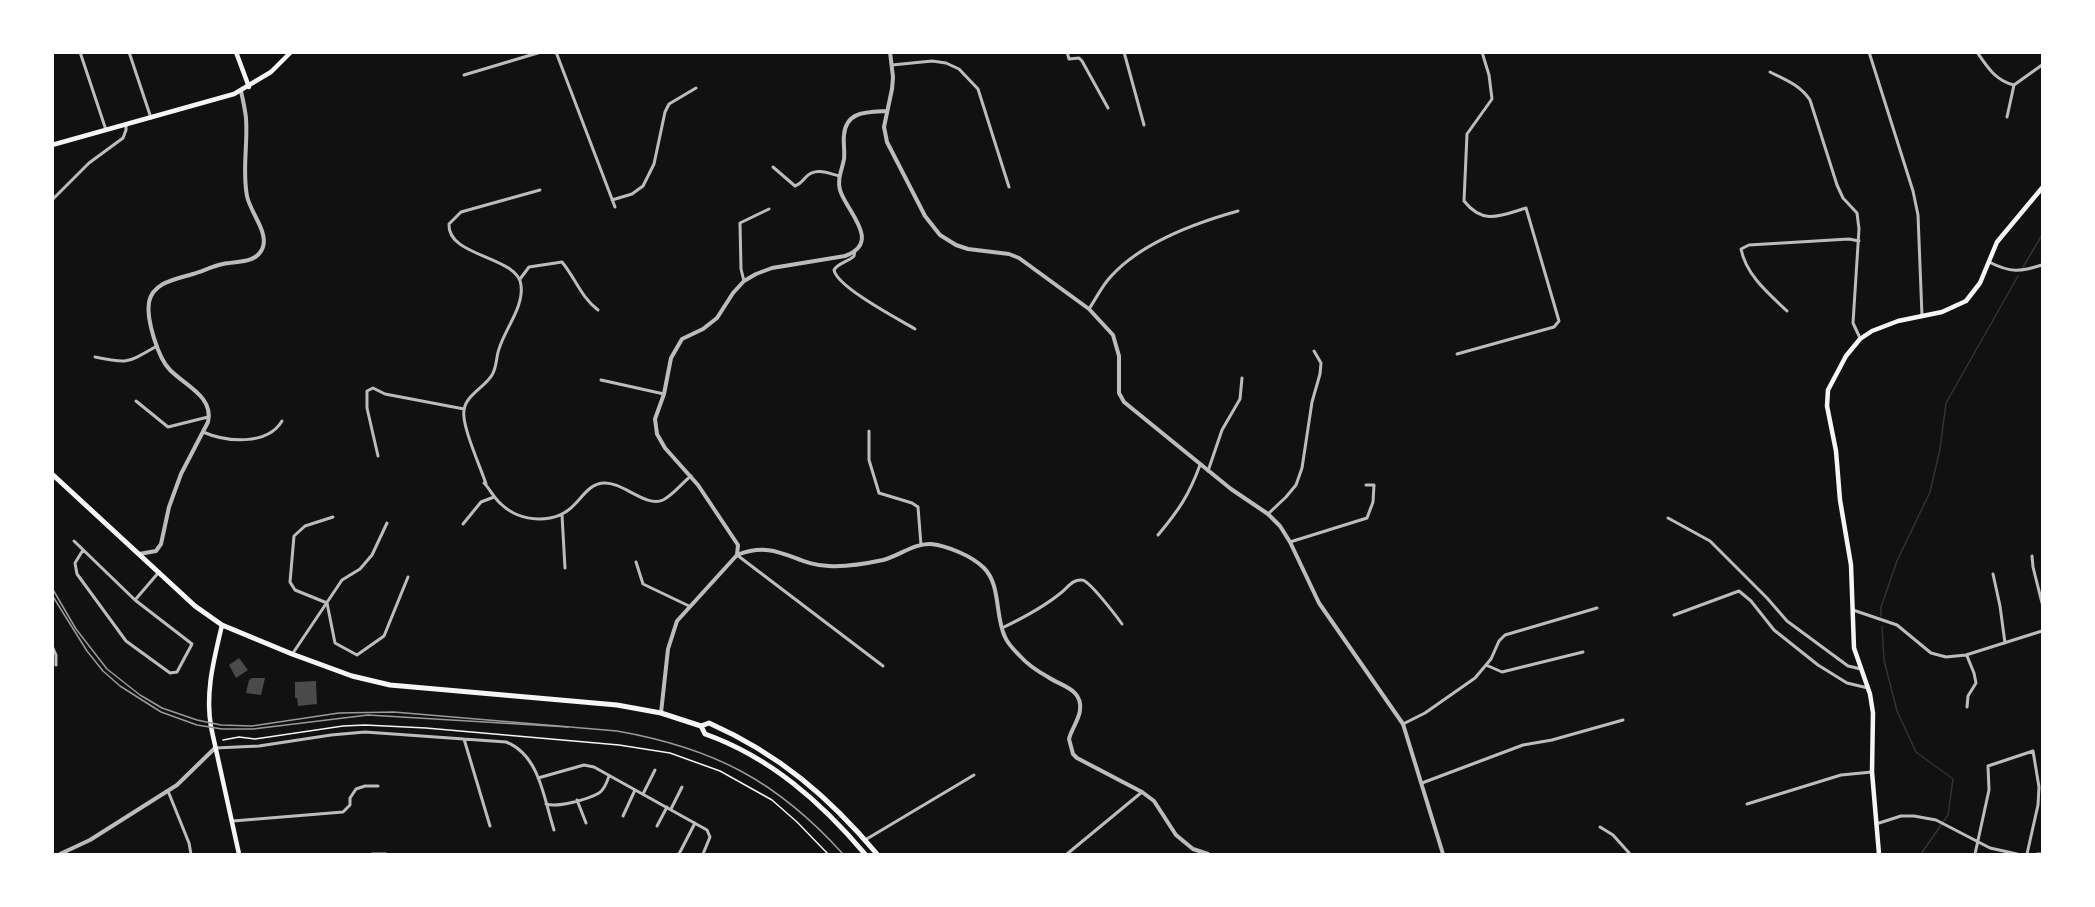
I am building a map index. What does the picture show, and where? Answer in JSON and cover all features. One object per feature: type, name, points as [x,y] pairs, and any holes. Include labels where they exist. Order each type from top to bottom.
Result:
[{"type":"main road","points":[[236,52],[249,87]]},
{"type":"main road","points":[[52,145],[241,91],[271,72],[291,52]]},
{"type":"main road","points":[[1879,855],[1872,772],[1873,713],[1868,688],[1854,648],[1851,565],[1840,500],[1836,451],[1826,400],[1833,378],[1846,356],[1860,339],[1886,324],[1957,307],[1966,301],[1975,292],[1997,242],[2043,188]]},
{"type":"main road","points":[[52,474],[195,606],[222,625],[352,676],[390,685],[617,705],[661,713],[701,726],[709,723],[775,759],[831,803],[877,855]]},
{"type":"main road","points":[[222,625],[211,669],[210,723],[239,855]]},
{"type":"main road","points":[[701,726],[705,734],[726,741],[747,752],[806,793],[836,821],[865,855]]},
{"type":"street","points":[[80,52],[106,130]]},
{"type":"street","points":[[129,52],[151,118]]},
{"type":"street","points":[[464,75],[541,52]]},
{"type":"street","points":[[556,52],[615,207]]},
{"type":"street","points":[[890,52],[892,89],[884,127],[887,142],[925,216],[940,235],[956,245],[968,249],[1009,254],[1019,258],[1089,309],[1113,335],[1119,356],[1119,393],[1124,402],[1200,465],[1268,514],[1280,526],[1319,603],[1403,724],[1443,855]]},
{"type":"street","points":[[1067,52],[1069,59],[1079,58],[1082,61],[1108,108]]},
{"type":"street","points":[[1124,52],[1144,125]]},
{"type":"street","points":[[1457,354],[1554,327],[1559,321],[1526,208],[1497,217],[1484,217],[1472,210],[1464,201],[1467,134],[1492,99],[1489,75],[1482,52]]},
{"type":"street","points":[[1869,52],[1915,199],[1918,215],[1922,317]]},
{"type":"street","points":[[1977,52],[1988,69],[2002,82],[2014,85]]},
{"type":"street","points":[[892,65],[932,61],[946,63],[959,69],[978,90],[1009,187]]},
{"type":"street","points":[[2007,117],[2014,85],[2043,65]]},
{"type":"street","points":[[1770,72],[1803,90],[1810,100],[1837,185],[1843,198],[1857,213],[1859,241],[1853,323],[1860,339]]},
{"type":"street","points":[[612,200],[632,195],[643,186],[654,164],[665,112],[669,104],[696,88]]},
{"type":"street","points":[[139,554],[159,549],[164,537],[168,512],[186,463],[210,416],[208,405],[203,398],[170,370],[163,361],[157,346],[149,305],[154,291],[170,281],[223,264],[254,258],[263,247],[264,236],[247,197],[246,120],[241,91]]},
{"type":"street","points":[[886,111],[859,113],[847,122],[844,134],[844,156],[839,176],[840,190],[861,228],[862,237],[854,256],[851,260],[836,267],[835,273],[836,277],[861,296],[915,329]]},
{"type":"street","points":[[52,200],[81,170],[123,138],[126,125]]},
{"type":"street","points":[[773,167],[795,186],[815,171],[839,176]]},
{"type":"street","points":[[540,190],[461,212],[449,224],[451,235],[462,246],[496,261],[520,279],[521,299],[500,346],[493,375],[468,400],[464,409],[464,421],[486,484],[484,483],[510,512],[531,519],[562,515],[573,507],[588,489],[599,483],[614,484],[650,501],[662,500],[691,476]]},
{"type":"street","points":[[744,281],[741,269],[740,223],[769,209]]},
{"type":"street","points":[[1089,309],[1110,278],[1153,244],[1196,225],[1238,211]]},
{"type":"street","points":[[1787,311],[1754,276],[1742,257],[1741,249],[1749,245],[1849,239],[1859,241]]},
{"type":"street","points":[[737,555],[738,546],[691,476],[665,448],[657,434],[655,419],[664,394],[671,358],[682,339],[703,329],[717,318],[733,292],[744,281],[772,268],[845,256],[855,249]]},
{"type":"street","points":[[520,279],[529,267],[562,262],[570,271],[584,297],[598,310]]},
{"type":"street","points":[[1989,262],[2013,271],[2043,265]]},
{"type":"street","points":[[95,357],[121,363],[129,362],[157,346]]},
{"type":"street","points":[[1268,514],[1287,497],[1296,485],[1302,468],[1312,402],[1320,374],[1321,363],[1314,351]]},
{"type":"street","points":[[1208,471],[1222,430],[1240,399],[1242,378]]},
{"type":"street","points":[[601,380],[664,394]]},
{"type":"street","points":[[378,456],[367,408],[367,391],[374,388],[385,394],[464,409]]},
{"type":"street","points":[[136,401],[168,427],[210,416]]},
{"type":"street","points":[[203,432],[217,438],[243,439],[263,436],[276,430],[282,420]]},
{"type":"street","points":[[869,431],[869,460],[879,493],[918,507],[921,545]]},
{"type":"street","points":[[1158,535],[1182,505],[1200,465]]},
{"type":"street","points":[[1290,542],[1367,518],[1373,502],[1374,485],[1366,485]]},
{"type":"street","points":[[463,524],[481,502],[494,496]]},
{"type":"street","points":[[562,515],[565,568]]},
{"type":"street","points":[[327,603],[295,590],[290,582],[294,536],[305,526],[333,517]]},
{"type":"street","points":[[1668,518],[1710,541],[1787,621],[1848,666],[1861,669]]},
{"type":"street","points":[[292,654],[342,580],[360,569],[372,555],[387,524]]},
{"type":"street","points":[[74,541],[135,600],[192,644],[177,672],[170,673],[126,641],[77,574],[75,563],[83,550]]},
{"type":"street","points":[[661,713],[665,669],[672,630],[689,606],[737,555],[751,550],[771,550],[789,554],[813,564],[830,566],[884,560],[921,545],[932,544],[977,561],[987,571],[993,585],[1005,636],[1020,657],[1050,679],[1067,686],[1078,697],[1080,712],[1069,740],[1073,754],[1142,792],[1154,801],[1176,836],[1193,849],[1208,855]]},
{"type":"street","points":[[737,555],[882,666]]},
{"type":"street","points":[[2032,555],[2043,603]]},
{"type":"street","points":[[636,562],[643,584],[689,606]]},
{"type":"street","points":[[135,600],[159,572]]},
{"type":"street","points":[[1993,574],[2005,643]]},
{"type":"street","points":[[327,603],[335,643],[357,655],[384,636],[408,578]]},
{"type":"street","points":[[1002,628],[1029,615],[1052,600],[1070,584],[1082,580],[1086,581],[1107,603],[1122,624]]},
{"type":"street","points":[[1674,615],[1739,591],[1749,598],[1774,630],[1818,665],[1847,683],[1868,688]]},
{"type":"street","points":[[1403,724],[1475,678],[1505,635],[1597,608]]},
{"type":"street","points":[[1853,610],[1897,625],[1931,653],[1946,657],[1966,655],[2043,631]]},
{"type":"street","points":[[52,646],[56,654],[56,665]]},
{"type":"street","points":[[1486,665],[1502,672],[1583,652]]},
{"type":"street","points":[[1966,655],[1976,683],[1968,696],[1968,707]]},
{"type":"street","points":[[1422,783],[1522,745],[1552,740],[1623,720]]},
{"type":"street","points":[[60,855],[90,840],[177,785],[215,748],[258,746],[365,732],[506,742],[523,752],[532,764],[554,830]]},
{"type":"street","points":[[464,739],[490,826]]},
{"type":"street","points":[[1975,855],[1989,790],[1988,766],[2034,751],[2039,787],[2038,806],[2027,855]]},
{"type":"street","points":[[538,778],[584,765],[594,767],[707,830],[710,837],[703,855]]},
{"type":"street","points":[[643,794],[655,770]]},
{"type":"street","points":[[1746,804],[1841,775],[1872,772]]},
{"type":"street","points":[[865,840],[974,775]]},
{"type":"street","points":[[546,804],[562,805],[599,793],[609,776]]},
{"type":"street","points":[[232,821],[343,812],[348,809],[350,798],[356,789],[378,786]]},
{"type":"street","points":[[657,826],[682,787]]},
{"type":"street","points":[[623,816],[635,790]]},
{"type":"street","points":[[168,791],[189,843],[191,855]]},
{"type":"street","points":[[1067,855],[1142,792]]},
{"type":"street","points":[[578,800],[586,824]]},
{"type":"street","points":[[1876,824],[1901,816],[1939,821],[1990,848],[2017,855]]},
{"type":"street","points":[[679,854],[695,823]]},
{"type":"street","points":[[1600,827],[1613,835],[1630,855]]},
{"type":"street","points":[[372,855],[386,854]]},
{"type":"street","points":[[2037,855],[2043,854]]},
{"type":"path","points":[[223,740],[255,739],[365,725],[619,745],[670,753],[720,771],[772,800],[797,822],[828,855]]},
{"type":"building","points":[[239,658],[248,670],[236,678],[229,665]]},
{"type":"building","points":[[265,678],[261,695],[246,693],[249,680]]},
{"type":"building","points":[[316,681],[317,704],[298,706],[297,698],[295,698],[295,682]]},
{"type":"waterway","points":[[2023,267],[2042,235]]},
{"type":"waterway","points":[[1881,616],[1881,607],[1897,561],[1930,492],[1940,449],[1946,403],[2018,276]]},
{"type":"waterway","points":[[1882,626],[1884,660],[1897,711],[1916,752],[1953,779],[1948,815],[1921,854]]},
{"type":"tram line","points":[[52,595],[87,651],[103,671],[120,686],[161,712],[197,725],[222,729],[253,729],[368,715],[568,727]]},
{"type":"railway","points":[[52,588],[76,629],[107,669],[140,695],[162,708],[197,720],[221,725],[252,726],[339,713],[394,712],[617,731],[652,738],[684,747],[742,771],[793,806],[843,854]]}]
